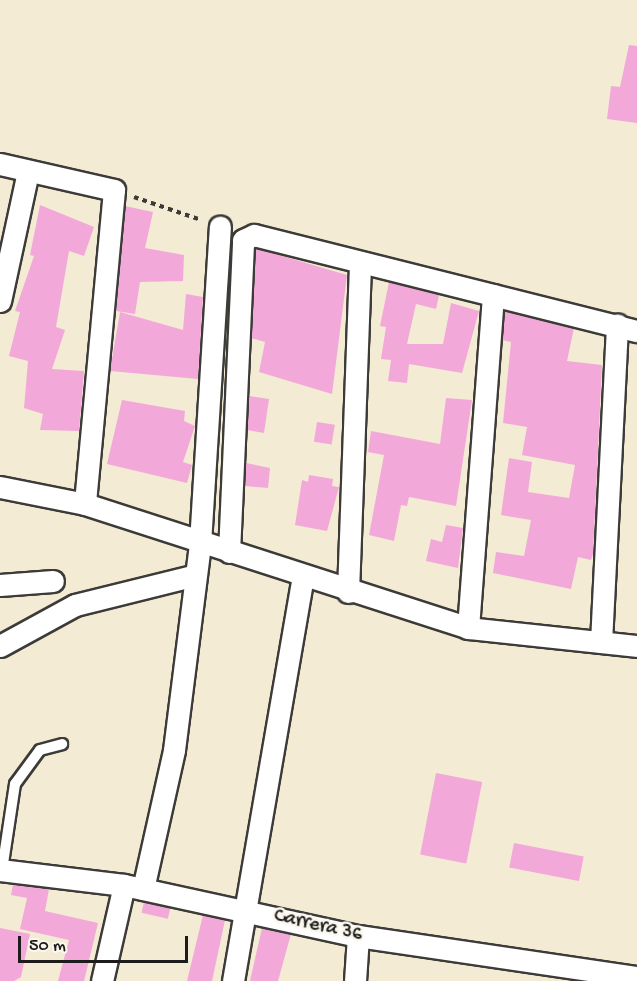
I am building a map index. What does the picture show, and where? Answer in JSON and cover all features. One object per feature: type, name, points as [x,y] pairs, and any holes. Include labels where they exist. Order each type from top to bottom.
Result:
[{"type":"street","points":[[0,164],[114,190],[85,504]]},
{"type":"street","points":[[0,301],[28,171]]},
{"type":"street","points":[[102,981],[134,887],[174,750],[192,576],[200,543],[220,227]]},
{"type":"street","points":[[229,552],[243,240],[254,235],[360,265],[627,327],[601,642]]},
{"type":"street","points":[[348,592],[360,265]]},
{"type":"street","points":[[468,628],[493,295]]},
{"type":"street","points":[[0,487],[85,504],[348,592],[468,628],[637,646]]},
{"type":"street","points":[[3,642],[75,605],[192,576]]},
{"type":"street","points":[[233,981],[303,577]]},
{"type":"street","points":[[0,585],[52,581]]},
{"type":"street","name":"Carrera 36","points":[[1,873],[134,887],[246,909],[358,936],[637,977]]},
{"type":"street","points":[[355,981],[358,936]]},
{"type":"lane","points":[[1,873],[15,784],[40,750],[62,744]]},
{"type":"path","points":[[114,190],[220,227]]},
{"type":"building","points":[[629,45],[637,46],[637,123],[607,119],[611,86],[620,87]]},
{"type":"building","points":[[40,205],[94,227],[84,256],[69,251],[56,327],[65,330],[52,369],[84,371],[79,431],[40,430],[43,414],[24,408],[28,361],[9,356],[20,312],[15,311],[34,256],[30,255]]},
{"type":"building","points":[[125,206],[153,212],[145,248],[184,255],[183,281],[140,282],[135,314],[116,311]]},
{"type":"building","points":[[255,248],[347,275],[332,394],[259,372],[265,342],[251,338]]},
{"type":"building","points":[[389,282],[439,295],[436,309],[416,304],[407,344],[443,344],[451,303],[479,311],[462,373],[409,364],[407,383],[388,381],[391,360],[381,359],[386,327],[380,326]]},
{"type":"building","points":[[186,294],[203,297],[198,379],[110,371],[120,312],[183,330]]},
{"type":"building","points":[[505,311],[574,328],[567,361],[602,365],[593,554],[591,560],[578,557],[571,589],[493,573],[496,552],[524,556],[531,520],[501,515],[509,458],[532,462],[528,492],[569,498],[575,465],[522,455],[527,427],[503,423],[511,342],[502,340]]},
{"type":"building","points":[[249,396],[269,399],[264,433],[247,430]]},
{"type":"building","points":[[446,398],[472,400],[456,506],[409,497],[407,506],[401,505],[394,541],[369,535],[384,455],[368,452],[371,431],[440,444]]},
{"type":"building","points":[[122,400],[185,411],[184,421],[195,426],[183,462],[192,465],[187,483],[107,464]]},
{"type":"building","points":[[317,422],[335,425],[332,445],[314,442]]},
{"type":"building","points":[[246,463],[270,468],[268,488],[245,486]]},
{"type":"building","points":[[309,475],[333,479],[332,486],[339,487],[327,531],[295,525],[302,480],[308,482]]},
{"type":"building","points":[[446,525],[463,528],[458,568],[426,561],[431,539],[442,542]]},
{"type":"building","points":[[436,773],[482,782],[466,863],[420,854]]},
{"type":"building","points":[[514,843],[584,857],[579,881],[509,868]]},
{"type":"building","points":[[13,884],[49,889],[45,911],[98,923],[84,981],[58,981],[69,940],[20,929],[27,898],[11,895]]},
{"type":"building","points":[[144,902],[170,908],[168,919],[142,913]]},
{"type":"building","points":[[203,915],[225,920],[212,981],[187,981]]},
{"type":"building","points":[[0,928],[30,934],[21,977],[14,981],[0,981]]},
{"type":"building","points":[[262,928],[291,934],[278,981],[250,981]]}]
